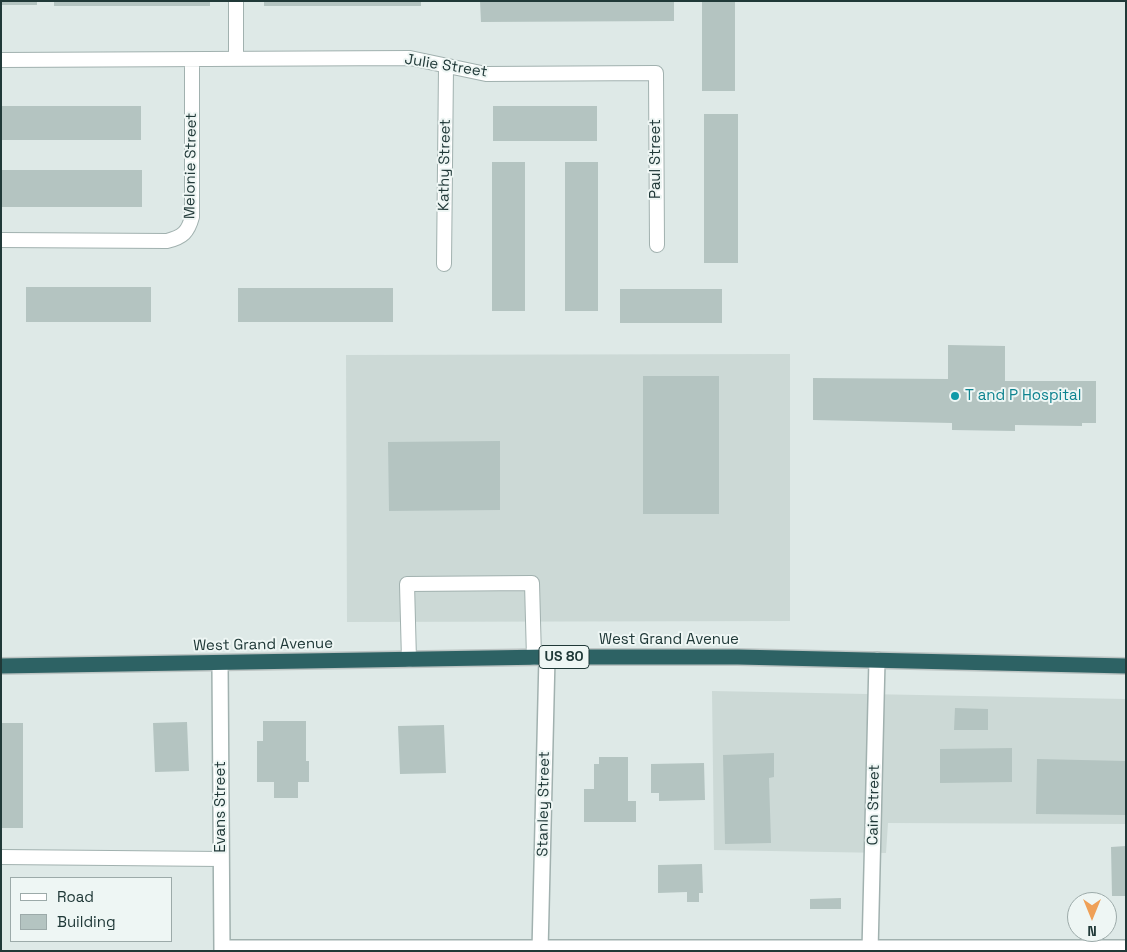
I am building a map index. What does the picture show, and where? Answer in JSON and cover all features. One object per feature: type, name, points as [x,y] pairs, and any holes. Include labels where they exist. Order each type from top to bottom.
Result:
[{"type":"highway","name":"West Grand Avenue","points":[[1,666],[540,657],[738,657],[1126,666]]},
{"type":"street","name":"Stanley Street","points":[[540,657],[540,949]]},
{"type":"street","name":"Cain Street","points":[[870,950],[877,660]]},
{"type":"street","name":"Evans Street","points":[[220,663],[222,949]]},
{"type":"street","points":[[222,949],[870,950],[1126,948]]},
{"type":"lane","points":[[236,1],[236,59]]},
{"type":"lane","name":"Julie Street","points":[[1,60],[410,58],[486,74],[656,73]]},
{"type":"lane","name":"Melonie Street","points":[[1,240],[167,240],[180,238],[188,231],[192,217],[192,60]]},
{"type":"lane","name":"Kathy Street","points":[[444,264],[446,67]]},
{"type":"lane","name":"Paul Street","points":[[656,73],[657,246]]},
{"type":"lane","points":[[409,660],[407,584],[532,583],[540,657]]},
{"type":"lane","points":[[1,857],[221,859]]},
{"type":"shaded area","points":[[790,354],[790,621],[347,622],[346,355]]},
{"type":"shaded area","points":[[712,691],[1126,699],[1126,824],[888,823],[886,853],[714,850]]},
{"type":"building","points":[[1,1],[37,1],[37,5],[1,5]]},
{"type":"building","points":[[54,1],[210,1],[210,6],[54,6]]},
{"type":"building","points":[[264,1],[421,1],[421,6],[264,6]]},
{"type":"building","points":[[480,1],[674,1],[674,21],[481,22]]},
{"type":"building","points":[[702,1],[735,1],[735,91],[702,91]]},
{"type":"building","points":[[1,106],[141,106],[141,140],[1,140]]},
{"type":"building","points":[[493,106],[597,106],[597,141],[493,141]]},
{"type":"building","points":[[704,114],[738,114],[738,263],[704,263]]},
{"type":"building","points":[[492,162],[525,162],[525,311],[492,311]]},
{"type":"building","points":[[565,162],[598,162],[598,311],[565,311]]},
{"type":"building","points":[[1,170],[142,170],[142,207],[1,207]]},
{"type":"building","points":[[26,287],[151,287],[151,322],[26,322]]},
{"type":"building","points":[[238,288],[393,288],[393,322],[238,322]]},
{"type":"building","points":[[620,289],[722,289],[722,323],[620,323]]},
{"type":"building","name":"T and P Hospital","points":[[948,345],[1005,346],[1005,381],[1096,381],[1096,423],[1082,423],[1082,426],[1015,425],[1015,431],[952,430],[952,423],[813,420],[813,378],[948,379]]},
{"type":"building","points":[[643,376],[719,376],[719,514],[643,514]]},
{"type":"building","points":[[500,441],[500,510],[389,511],[388,442]]},
{"type":"building","points":[[955,708],[988,709],[988,730],[954,730]]},
{"type":"building","points":[[263,721],[306,721],[306,761],[309,761],[309,782],[298,782],[298,798],[274,798],[274,782],[257,782],[257,741],[263,741]]},
{"type":"building","points":[[187,722],[189,771],[155,772],[153,723]]},
{"type":"building","points":[[1,723],[23,723],[23,828],[1,828]]},
{"type":"building","points":[[444,725],[446,773],[400,774],[398,726]]},
{"type":"building","points":[[1012,748],[1012,782],[940,783],[940,749]]},
{"type":"building","points":[[774,753],[774,777],[769,778],[771,843],[725,844],[723,755]]},
{"type":"building","points":[[599,757],[628,757],[628,801],[636,801],[636,822],[584,822],[584,789],[594,789],[594,764],[599,764]]},
{"type":"building","points":[[1037,759],[1126,761],[1126,815],[1036,814]]},
{"type":"building","points":[[704,763],[705,800],[659,801],[659,793],[651,793],[651,764]]},
{"type":"building","points":[[1126,846],[1126,896],[1117,896],[1117,892],[1112,892],[1111,847]]},
{"type":"building","points":[[702,864],[703,893],[699,893],[699,902],[687,902],[687,892],[658,893],[658,865]]},
{"type":"building","points":[[841,898],[841,909],[810,909],[810,899]]},
{"type":"place","name":"T and P Hospital","points":[[955,396]]}]
